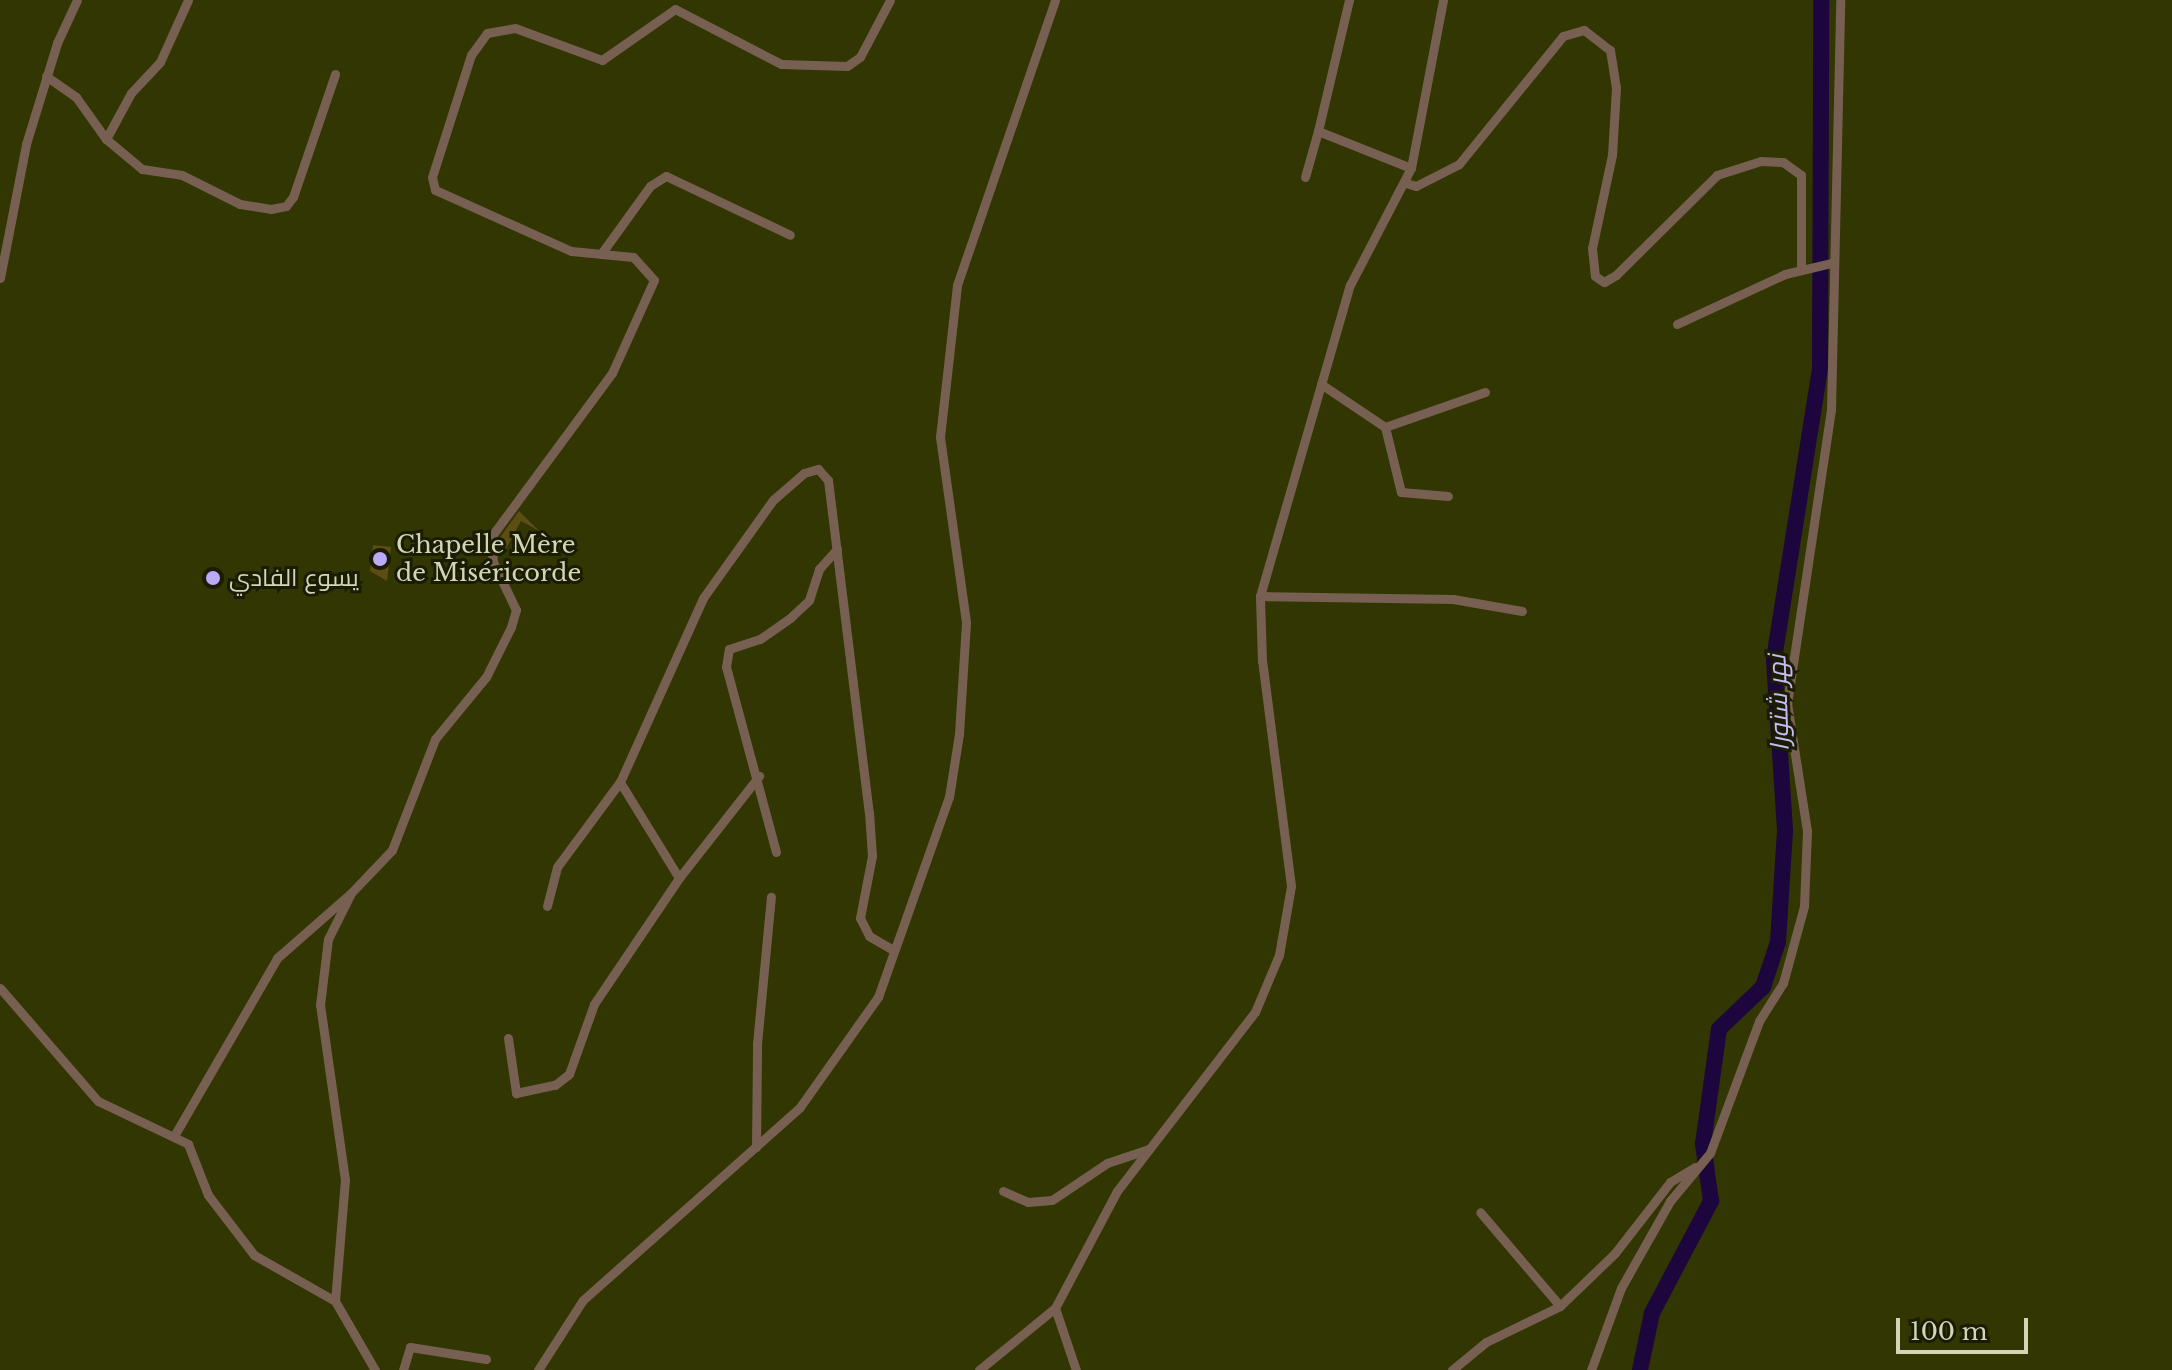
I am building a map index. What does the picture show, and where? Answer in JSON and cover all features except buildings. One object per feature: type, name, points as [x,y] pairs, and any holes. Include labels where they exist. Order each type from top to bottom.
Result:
[{"type":"street","points":[[0,278],[26,144],[46,76],[77,0]]},
{"type":"street","points":[[106,139],[131,93],[160,62],[188,0]]},
{"type":"street","points":[[174,1136],[277,958],[351,893],[392,850],[435,739],[486,677],[511,627],[516,610],[493,562],[491,537],[612,373],[649,303],[654,280],[644,264],[539,239],[435,190],[432,177],[468,65],[487,33],[528,30],[602,60],[675,9],[781,64],[834,67],[860,57],[890,0]]},
{"type":"street","points":[[538,1370],[583,1300],[756,1147],[833,1067],[873,1008],[949,797],[959,734],[966,622],[940,437],[955,297],[1055,0]]},
{"type":"street","points":[[1305,177],[1349,0]]},
{"type":"street","points":[[979,1370],[1055,1308],[1090,1235],[1149,1149],[1255,1012],[1285,933],[1290,865],[1262,661],[1260,596],[1350,285],[1406,183],[1411,168],[1443,0]]},
{"type":"street","points":[[1591,1370],[1621,1288],[1670,1201],[1710,1153],[1759,1021],[1783,983],[1804,906],[1807,831],[1787,704],[1830,421],[1827,264],[1840,0]]},
{"type":"street","points":[[1406,183],[1416,186],[1459,164],[1563,36],[1584,30],[1610,50],[1616,88],[1612,155],[1592,248],[1595,276],[1604,282],[1616,275],[1717,175],[1761,161],[1783,162],[1801,175],[1801,268]]},
{"type":"street","points":[[46,76],[85,106],[106,139],[154,175],[182,175],[240,204],[281,209],[293,197],[335,74]]},
{"type":"street","points":[[1318,131],[1411,168]]},
{"type":"street","points":[[601,254],[650,186],[666,176],[790,235]]},
{"type":"street","points":[[1677,324],[1801,268],[1827,264]]},
{"type":"street","points":[[1321,384],[1385,427],[1401,492],[1448,496]]},
{"type":"street","points":[[1385,427],[1485,392]]},
{"type":"street","points":[[547,906],[557,867],[620,782],[703,598],[773,500],[811,470],[828,480],[872,844],[860,918],[869,936],[893,950]]},
{"type":"street","points":[[776,852],[759,776],[726,667],[729,649],[760,639],[791,617],[809,600],[819,569],[837,549]]},
{"type":"street","points":[[1260,596],[1453,599],[1522,611]]},
{"type":"street","points":[[508,1038],[516,1093],[555,1085],[569,1074],[594,1004],[679,878],[759,776]]},
{"type":"street","points":[[620,782],[679,878]]},
{"type":"street","points":[[335,1301],[345,1180],[320,987],[328,939],[351,893]]},
{"type":"street","points":[[756,1147],[757,1044],[771,897]]},
{"type":"street","points":[[0,988],[98,1101],[127,1120],[174,1136],[193,1151],[208,1195],[254,1255],[335,1301],[375,1370]]},
{"type":"street","points":[[1003,1191],[1028,1202],[1052,1200],[1107,1163],[1149,1149]]},
{"type":"street","points":[[1452,1370],[1486,1342],[1560,1306],[1615,1253],[1670,1182],[1701,1164]]},
{"type":"street","points":[[1480,1212],[1560,1306]]},
{"type":"street","points":[[1055,1308],[1076,1370]]},
{"type":"street","points":[[403,1370],[410,1347],[486,1359]]},
{"type":"waterway","name":"نهر شتورا","points":[[1640,1370],[1652,1313],[1711,1201],[1703,1144],[1719,1029],[1763,987],[1778,942],[1785,830],[1774,659],[1820,367],[1821,0]]},
{"type":"place","name":"Chapelle Mère de Miséricorde","points":[[380,559]]},
{"type":"place","name":"يسوع الفادي","points":[[213,578]]}]
